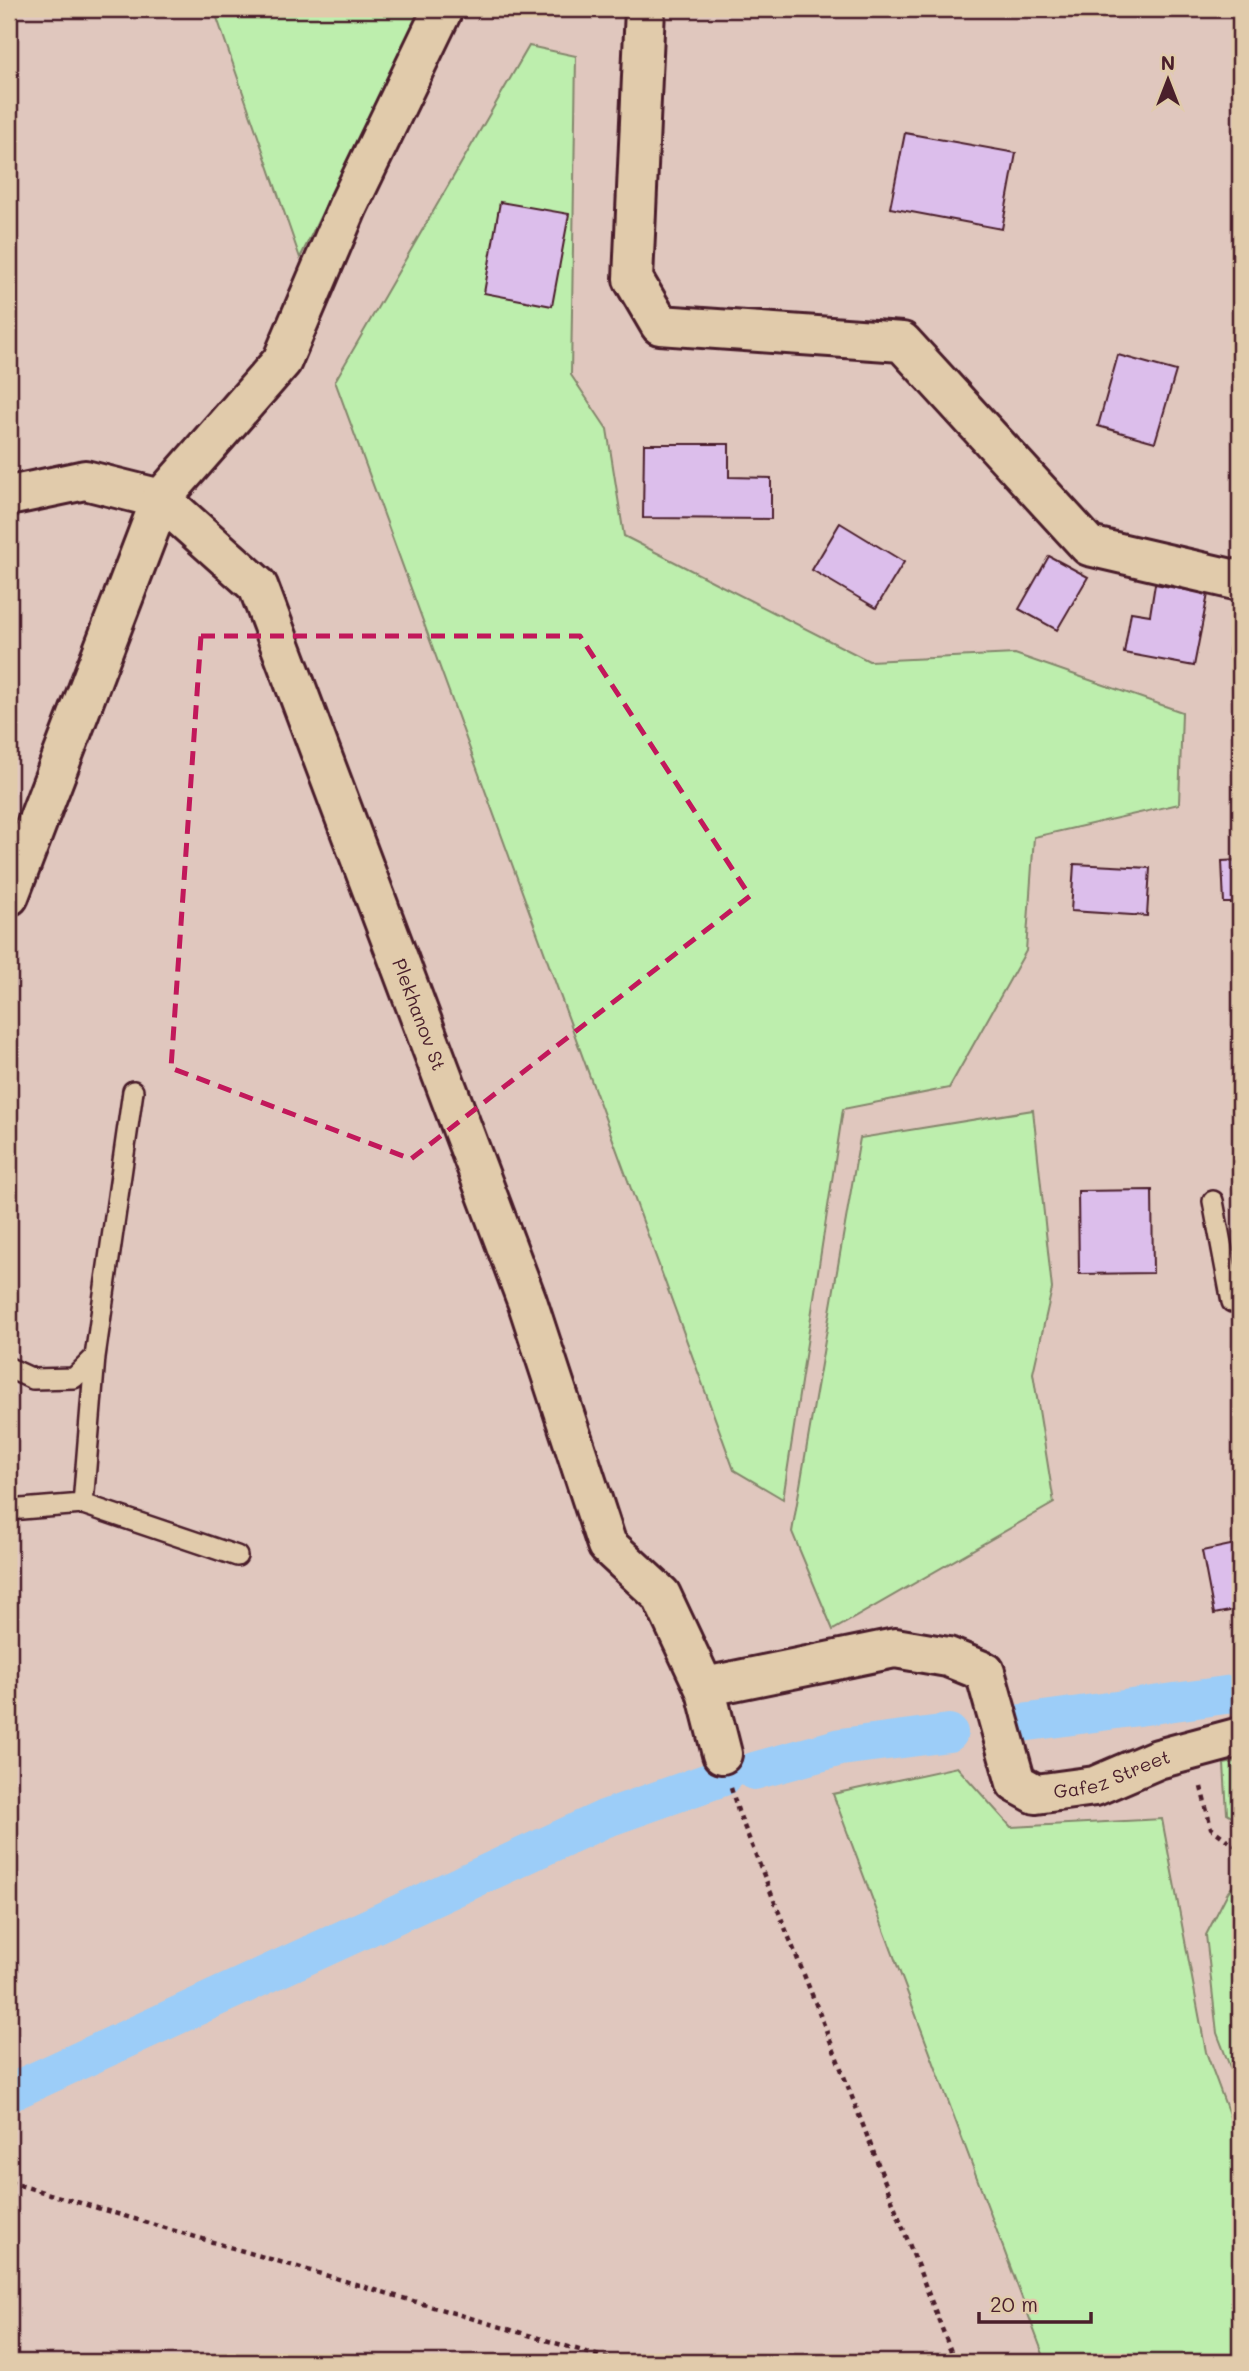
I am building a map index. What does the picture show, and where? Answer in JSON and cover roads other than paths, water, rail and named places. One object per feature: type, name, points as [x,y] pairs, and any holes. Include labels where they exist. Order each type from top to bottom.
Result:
[{"type":"street","points":[[9,895],[161,499],[282,361],[348,206],[443,9]]},
{"type":"street","points":[[645,9],[633,279],[660,325],[902,342],[1090,546],[1240,581]]},
{"type":"street","name":"Plekhanov St","points":[[9,496],[85,480],[161,499],[258,586],[527,1301],[607,1545],[661,1595],[706,1691],[722,1754]]},
{"type":"street","name":"Gafez Street","points":[[706,1691],[719,1684],[895,1648],[948,1657],[985,1672],[1016,1783],[1036,1794],[1096,1786],[1158,1759],[1240,1737]]},
{"type":"lane","points":[[83,1504],[95,1357],[133,1091]]},
{"type":"lane","points":[[1213,1201],[1231,1301],[1240,1301]]},
{"type":"lane","points":[[9,1368],[33,1380],[74,1378],[95,1357]]},
{"type":"lane","points":[[9,1510],[83,1504],[237,1556]]},
{"type":"waterway","points":[[1007,1725],[1240,1693]]},
{"type":"waterway","points":[[754,1771],[841,1747],[949,1733]]},
{"type":"waterway","points":[[9,2093],[604,1819],[723,1777]]}]
